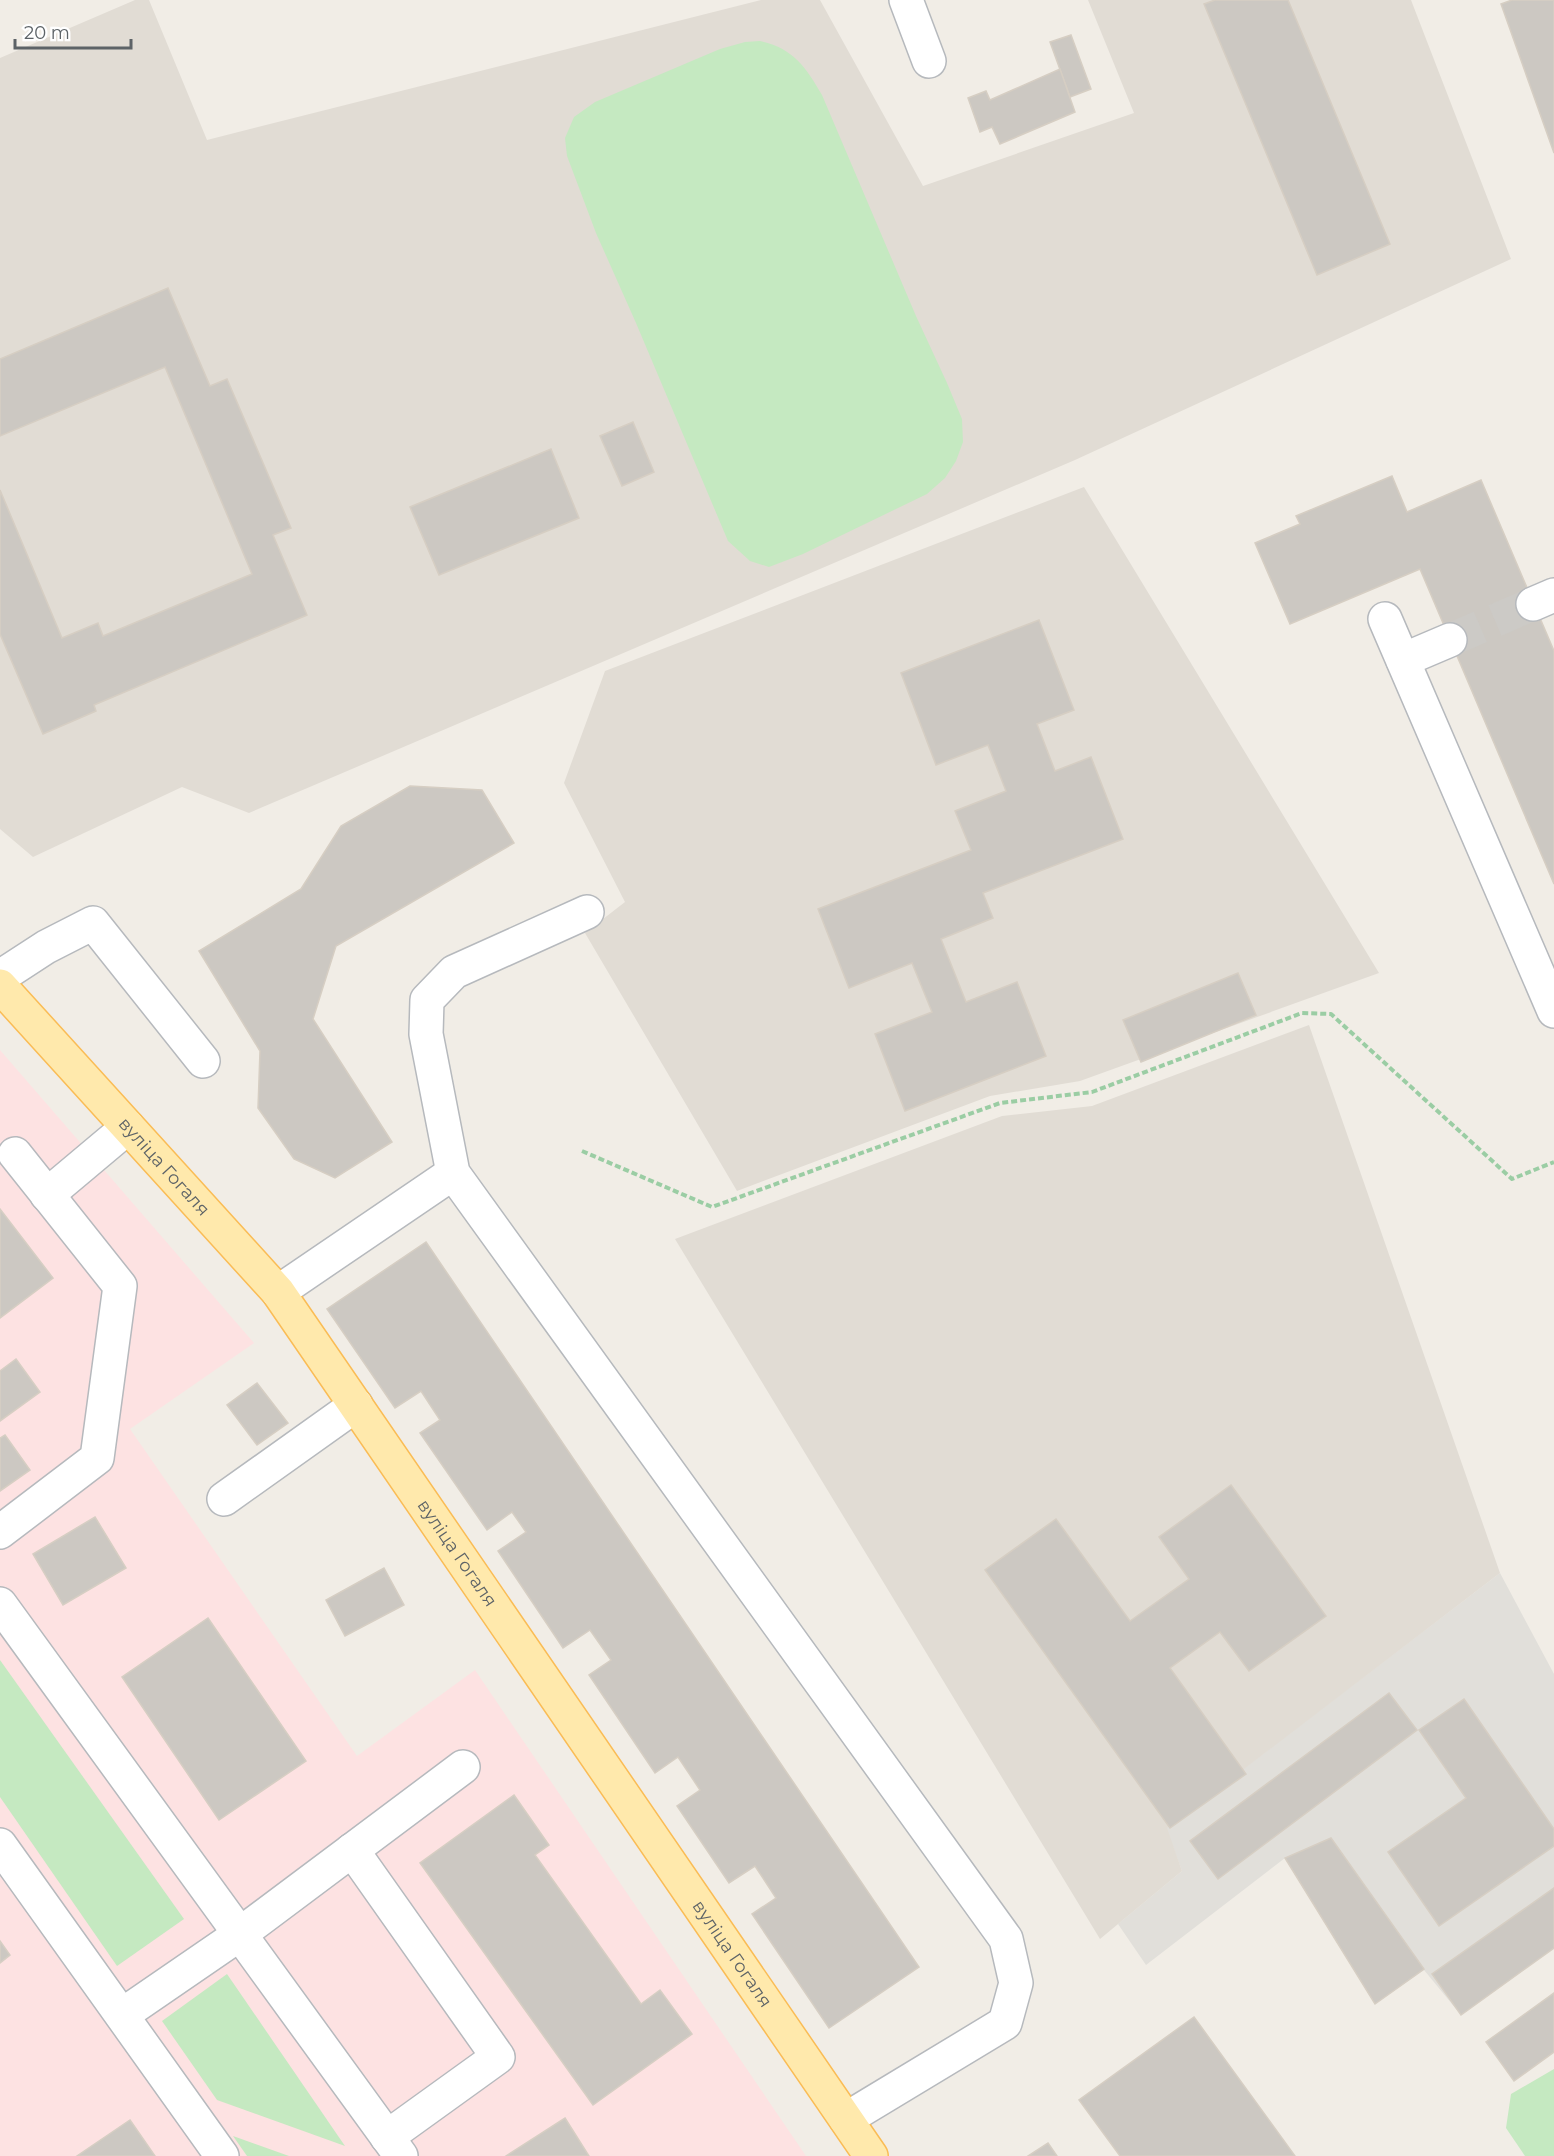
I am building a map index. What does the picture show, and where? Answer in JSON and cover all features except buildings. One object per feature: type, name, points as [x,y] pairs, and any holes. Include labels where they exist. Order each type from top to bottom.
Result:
[{"type":"main road","name":"вуліца Гогаля","points":[[0,986],[278,1292],[871,2156]]},
{"type":"lane","points":[[906,0],[929,61]]},
{"type":"lane","points":[[1385,619],[1554,1011]]},
{"type":"lane","points":[[1403,660],[1450,640]]},
{"type":"lane","points":[[587,912],[454,972],[428,1000],[426,1034],[453,1173],[1006,1939],[1016,1983],[1005,2023],[846,2119]]},
{"type":"lane","points":[[0,977],[46,947],[93,923],[202,1061]]},
{"type":"lane","points":[[47,1194],[129,1127]]},
{"type":"lane","points":[[0,1532],[97,1458],[120,1286],[15,1154]]},
{"type":"lane","points":[[278,1292],[453,1173]]},
{"type":"lane","points":[[224,1499],[356,1405]]},
{"type":"lane","points":[[0,1604],[394,2146],[498,2056],[352,1850]]},
{"type":"lane","points":[[122,2015],[240,1934],[463,1767]]},
{"type":"lane","points":[[0,1845],[222,2156]]},
{"type":"path","points":[[582,1151],[712,1207],[1000,1103],[1092,1092],[1302,1013],[1331,1014],[1512,1179],[1554,1162]]},
{"type":"shaded area","points":[[135,0],[149,0],[207,140],[761,0],[820,0],[923,186],[1134,113],[1088,0],[1411,0],[1511,259],[1075,460],[249,813],[182,787],[33,857],[0,829],[0,58]]},
{"type":"shaded area","points":[[1084,487],[1379,973],[1080,1081],[990,1096],[737,1191],[585,933],[625,902],[564,783],[605,671]]},
{"type":"shaded area","points":[[1309,1025],[1500,1573],[1167,1828],[1182,1871],[1100,1939],[675,1239],[1002,1116],[1092,1106]]},
{"type":"shaded area","points":[[0,1050],[254,1343],[130,1429],[357,1756],[475,1670],[806,2156],[0,2156]]},
{"type":"shaded area","points":[[1500,1573],[1554,1674],[1554,1948],[1461,2015],[1424,1970],[1375,2004],[1285,1858],[1146,1965],[1118,1924],[1182,1871],[1166,1828]]},
{"type":"green space","points":[[760,41],[781,48],[797,60],[822,95],[962,419],[963,442],[956,461],[945,478],[927,494],[803,554],[769,567],[750,561],[728,541],[596,233],[567,156],[565,138],[574,117],[595,102],[720,49],[745,42]]},
{"type":"green space","points":[[0,1660],[184,1919],[117,1966],[0,1797]]},
{"type":"green space","points":[[227,1974],[345,2146],[217,2100],[162,2021]]},
{"type":"green space","points":[[1554,2069],[1554,2156],[1525,2156],[1506,2128],[1511,2094]]},
{"type":"green space","points":[[233,2136],[289,2156],[247,2156]]},
{"type":"tunnel","points":[[1450,640],[1533,604]]}]
